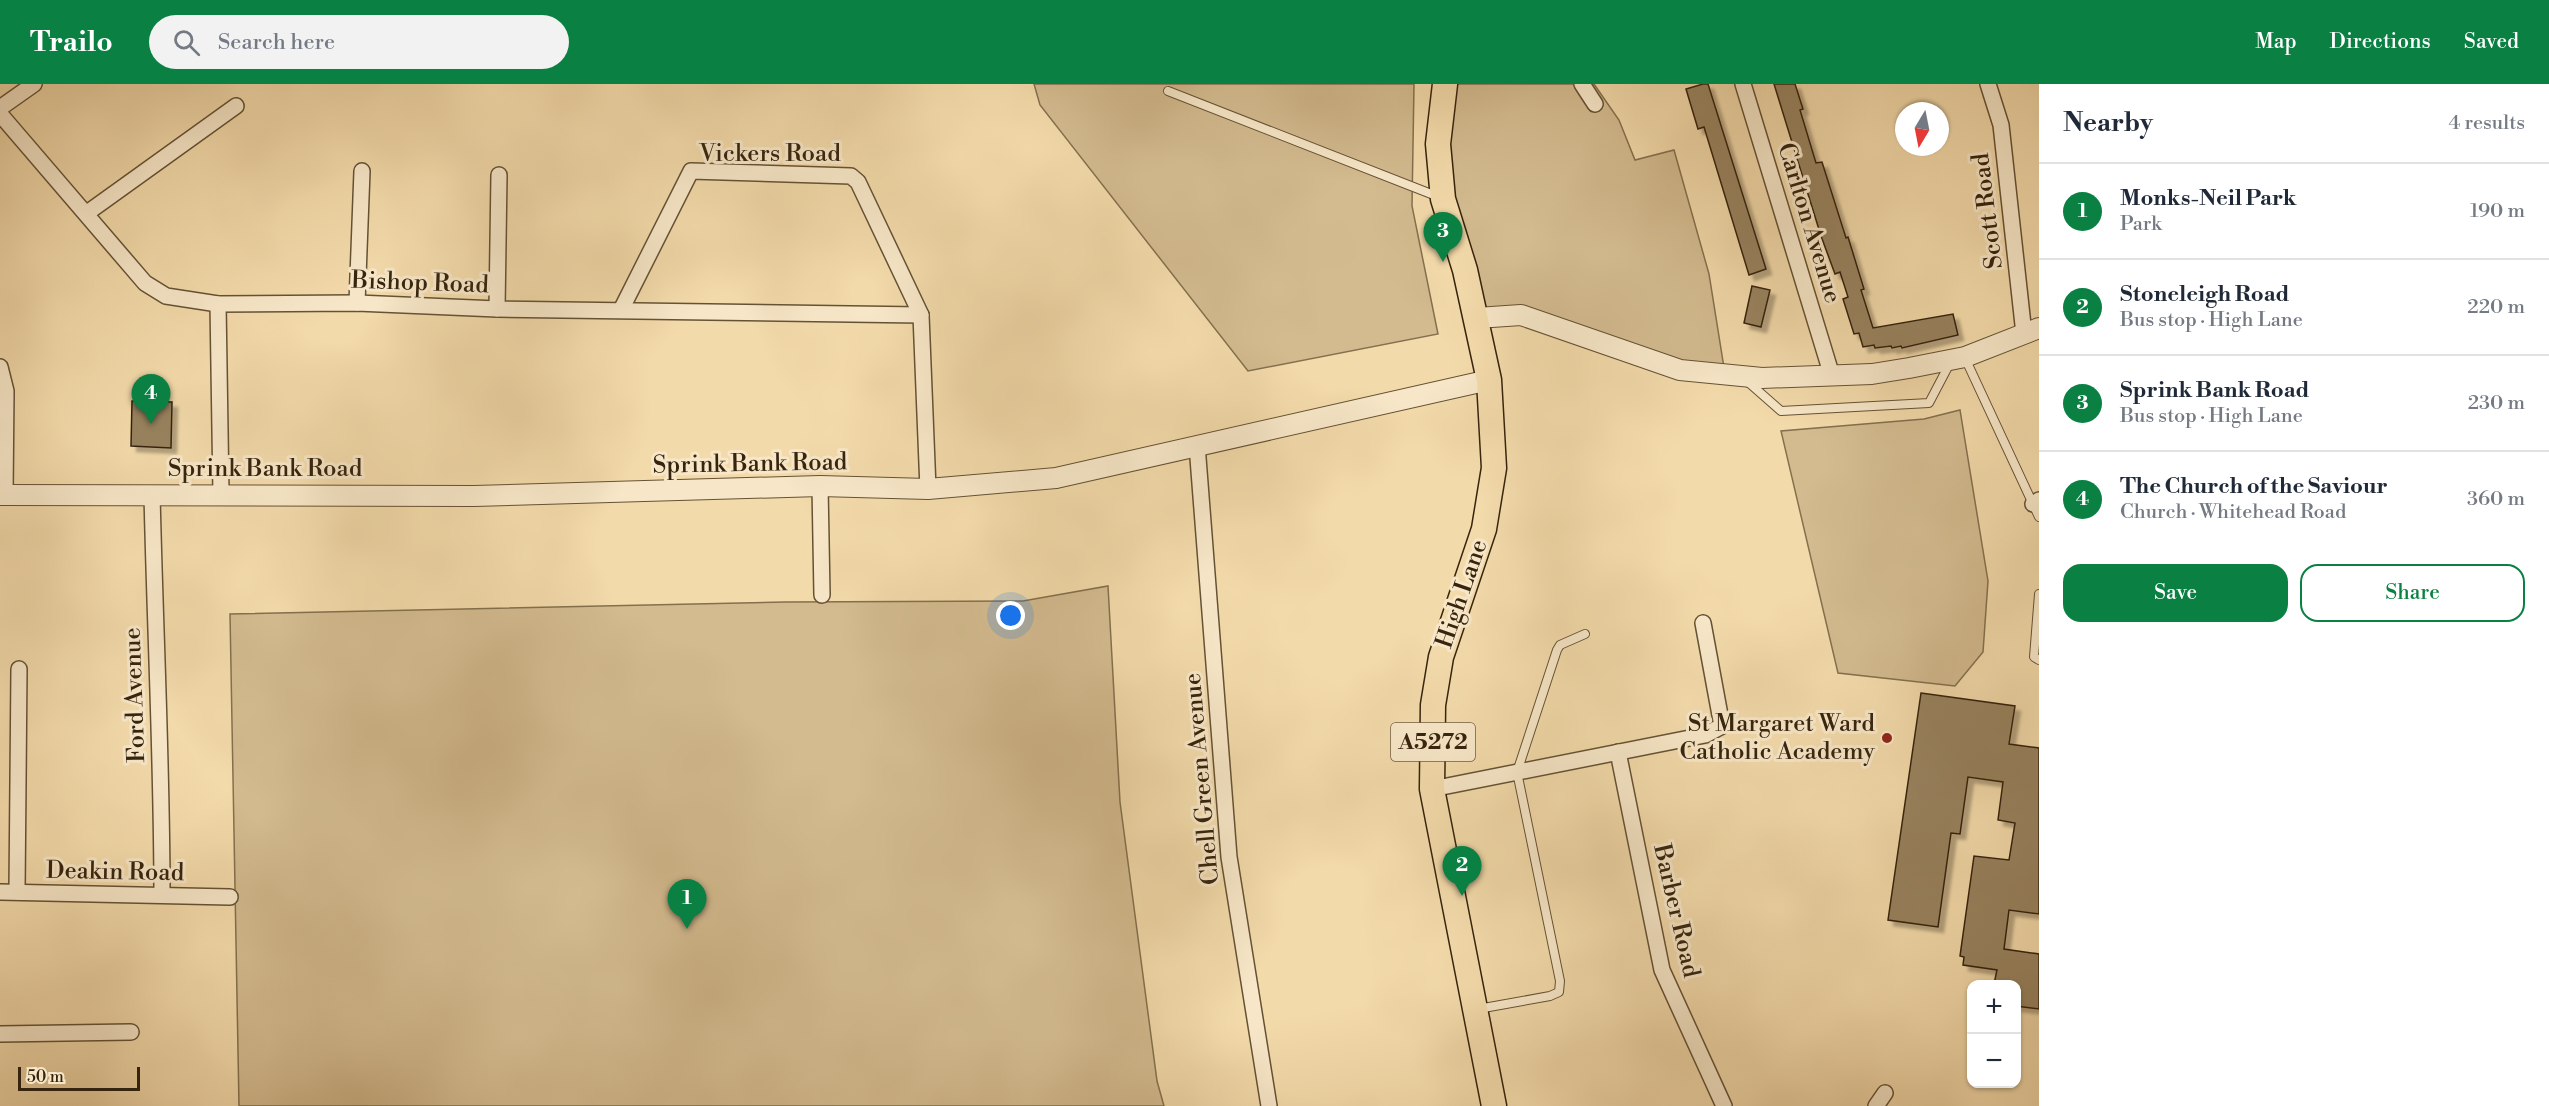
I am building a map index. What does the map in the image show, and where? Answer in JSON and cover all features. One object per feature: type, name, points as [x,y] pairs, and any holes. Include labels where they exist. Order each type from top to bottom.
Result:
[{"type":"main road","name":"High Lane","points":[[1445,84],[1438,144],[1443,199],[1477,318],[1489,380],[1494,468],[1490,500],[1474,565],[1449,627],[1441,657],[1433,705],[1432,789],[1494,1106]]},
{"type":"street","points":[[0,108],[34,84]]},
{"type":"street","points":[[1582,84],[1595,104]]},
{"type":"street","name":"Carlton Avenue","points":[[1743,84],[1832,376]]},
{"type":"street","name":"Scott Road","points":[[1988,84],[2001,125],[2032,331]]},
{"type":"street","points":[[87,213],[237,106]]},
{"type":"street","name":"Bishop Road","points":[[0,114],[145,283],[166,296],[218,304],[357,303],[496,309],[921,315]]},
{"type":"street","points":[[357,303],[362,171]]},
{"type":"street","name":"Vickers Road","points":[[621,310],[692,171],[851,176],[858,182],[921,315],[928,489]]},
{"type":"street","points":[[496,309],[499,175]]},
{"type":"street","points":[[218,304],[221,494]]},
{"type":"street","points":[[1477,318],[1521,315],[1680,370],[1762,378],[1872,374],[1959,358],[2032,331]]},
{"type":"street","points":[[0,367],[6,391],[3,495]]},
{"type":"street","name":"Sprink Bank Road","points":[[3,495],[474,496],[820,486],[928,489],[1056,478],[1489,380]]},
{"type":"street","name":"Chell Green Avenue","points":[[1197,445],[1229,857],[1269,1106]]},
{"type":"street","points":[[820,486],[822,595]]},
{"type":"street","name":"Ford Avenue","points":[[152,494],[155,667],[162,794],[162,895]]},
{"type":"street","points":[[1432,789],[1705,735],[1722,726],[1703,623]]},
{"type":"street","points":[[17,892],[19,669]]},
{"type":"street","name":"Barber Road","points":[[1618,752],[1662,970],[1724,1106]]},
{"type":"street","name":"Deakin Road","points":[[0,892],[230,897]]},
{"type":"street","points":[[0,1034],[131,1032]]},
{"type":"lane","points":[[1168,91],[1443,199]]},
{"type":"lane","points":[[1741,376],[1781,411],[1929,403],[1959,358],[2037,507]]},
{"type":"lane","points":[[2039,594],[2034,657],[2039,660]]},
{"type":"lane","points":[[1474,1010],[1556,995],[1560,987],[1518,772],[1557,650],[1560,645],[1586,634]]},
{"type":"shaded area","points":[[1034,84],[1414,84],[1412,206],[1438,334],[1248,371],[1040,105]]},
{"type":"shaded area","points":[[1445,84],[1594,84],[1619,120],[1635,160],[1674,150],[1709,274],[1725,374],[1546,323],[1477,318],[1443,199]]},
{"type":"shaded area","points":[[1960,410],[1988,581],[1983,652],[1955,686],[1838,673],[1781,431],[1924,419]]},
{"type":"shaded area","points":[[1108,586],[1120,802],[1157,1081],[1164,1106],[239,1106],[230,614],[785,602],[1023,601]]},
{"type":"building","points":[[1708,84],[1766,269],[1749,275],[1704,127],[1698,129],[1686,89]]},
{"type":"building","points":[[1774,84],[1795,84],[1803,109],[1800,110],[1816,163],[1822,162],[1846,238],[1848,237],[1873,328],[1953,314],[1958,335],[1902,348],[1891,346],[1875,348],[1874,345],[1863,347],[1859,333],[1854,334],[1843,299],[1848,297],[1840,272],[1835,274],[1821,236]]},
{"type":"building","points":[[1752,286],[1770,290],[1761,327],[1744,323]]},
{"type":"building","points":[[132,401],[172,402],[171,448],[131,446]]},
{"type":"building","points":[[1921,693],[2015,706],[2009,744],[2039,748],[2039,914],[2009,910],[2004,949],[2039,954],[2039,1009],[2021,1007],[2021,980],[1995,980],[1997,970],[1963,965],[1964,957],[1960,956],[1974,856],[2009,860],[2015,823],[1998,820],[2003,782],[1968,777],[1960,834],[1951,833],[1938,927],[1888,920]]},
{"type":"place","name":"Sprink Bank Road","points":[[1443,262]]},
{"type":"place","name":"The Church of the Saviour","points":[[151,424]]},
{"type":"place","name":"St Margaret Ward Catholic Academy","points":[[1887,738]]},
{"type":"place","name":"Stoneleigh Road","points":[[1462,896]]},
{"type":"place","name":"Monks-Neil Park","points":[[687,929]]}]
